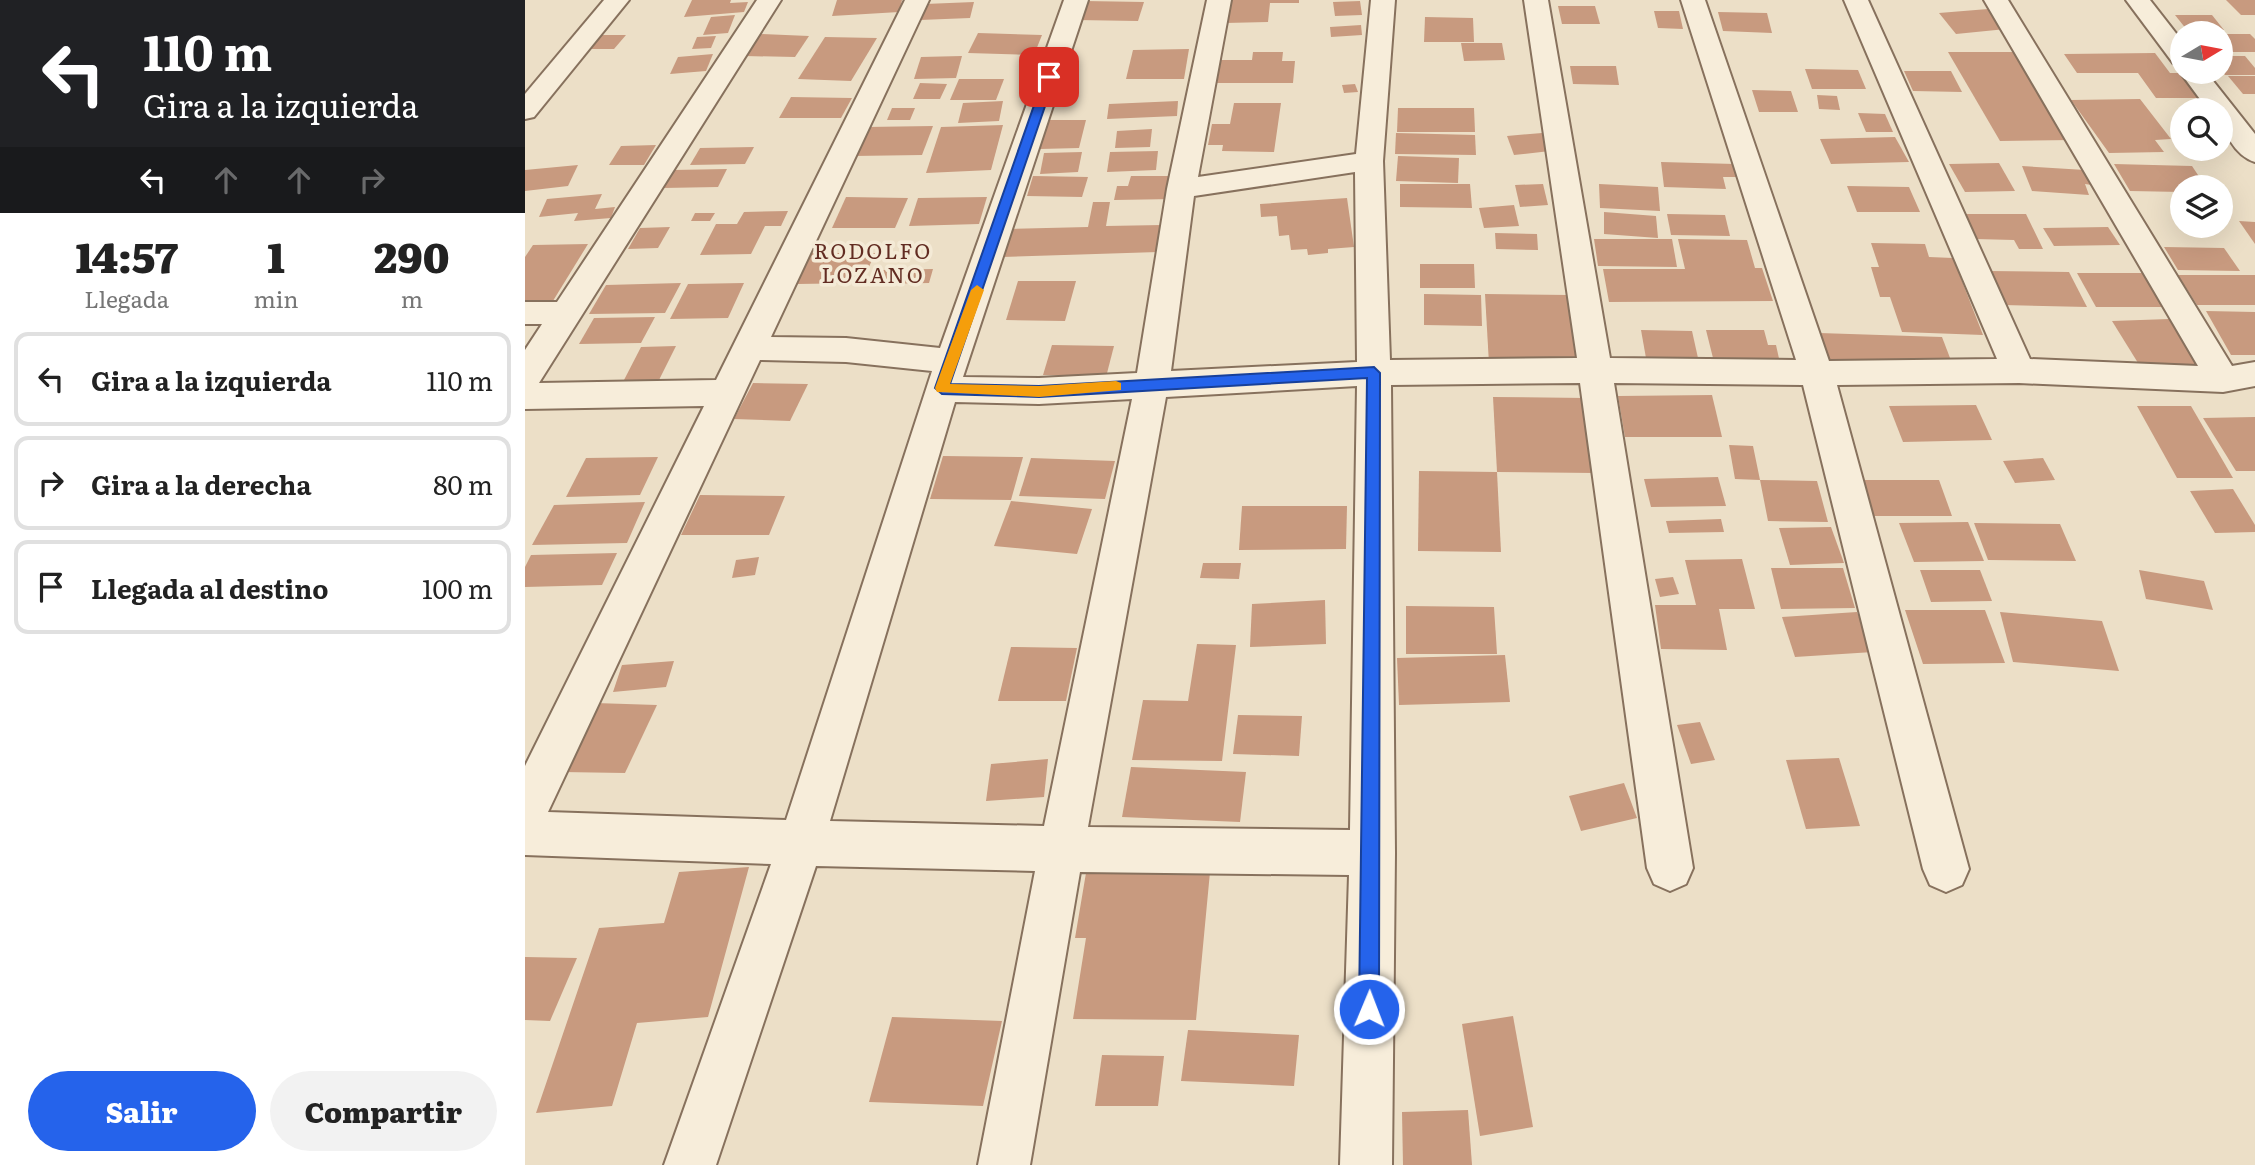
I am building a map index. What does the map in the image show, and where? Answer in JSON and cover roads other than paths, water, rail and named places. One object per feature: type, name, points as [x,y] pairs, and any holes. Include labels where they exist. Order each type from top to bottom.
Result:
[{"type":"street","points":[[525,111],[617,0]]},
{"type":"street","points":[[525,377],[769,0]]},
{"type":"street","points":[[525,813],[725,393],[917,0]]},
{"type":"street","points":[[689,1165],[800,845],[947,374],[1076,0]]},
{"type":"street","points":[[1004,1165],[1061,851],[1152,384],[1181,189],[1219,0]]},
{"type":"street","points":[[1366,1165],[1372,853],[1374,373],[1369,161],[1383,0]]},
{"type":"street","points":[[1536,0],[1670,868]]},
{"type":"street","points":[[1693,0],[1817,373],[1947,869]]},
{"type":"street","points":[[1856,0],[2019,372]]},
{"type":"street","points":[[1996,0],[2239,377]]},
{"type":"street","points":[[2138,0],[2170,42]]},
{"type":"street","points":[[2202,84],[2255,153]]},
{"type":"street","points":[[1181,189],[1369,161]]},
{"type":"street","points":[[525,313],[565,313]]},
{"type":"street","points":[[747,348],[846,350],[947,374],[1039,391],[1374,373],[1595,370],[2019,372],[2239,377]]},
{"type":"street","points":[[525,396],[725,393]]},
{"type":"street","points":[[525,833],[800,845],[1061,851],[1372,853]]},
{"type":"district","name":"RODOLFO LOZANO","points":[[873,261]]}]
